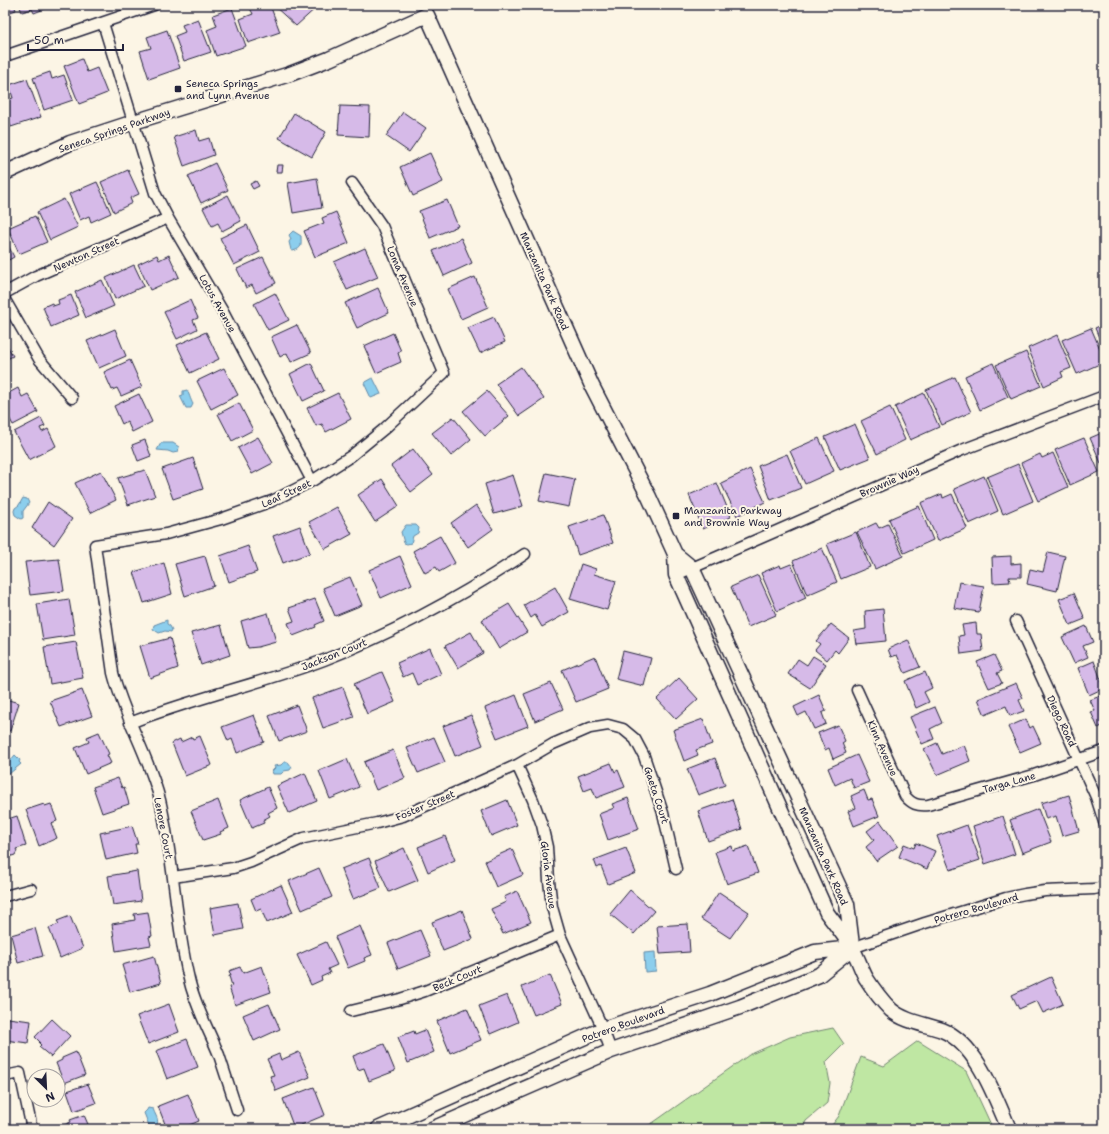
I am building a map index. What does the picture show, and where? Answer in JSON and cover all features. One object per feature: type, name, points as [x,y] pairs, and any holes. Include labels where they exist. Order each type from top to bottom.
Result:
[{"type":"street","points":[[5,56],[154,5]]},
{"type":"street","name":"Seneca Springs Parkway","points":[[5,173],[70,143],[290,74],[329,60],[425,10]]},
{"type":"street","name":"Manzanita Park Road","points":[[425,10],[592,386],[649,497],[675,554],[676,575],[827,913],[852,948]]},
{"type":"street","name":"Lotus Avenue","points":[[102,23],[155,192],[168,218],[222,310],[312,481]]},
{"type":"street","name":"Loma Avenue","points":[[352,183],[382,226],[444,373]]},
{"type":"street","name":"Newton Street","points":[[5,294],[36,276],[168,218]]},
{"type":"street","points":[[5,300],[39,359],[72,398]]},
{"type":"street","name":"Leaf Street","points":[[95,545],[166,534],[221,519],[272,501],[312,481],[351,456],[384,429],[444,373]]},
{"type":"street","name":"Brownie Way","points":[[676,575],[955,453],[1104,396]]},
{"type":"street","name":"Lenore Court","points":[[95,545],[118,692],[150,770],[167,832],[184,956],[189,981],[219,1056],[237,1110]]},
{"type":"street","name":"Jackson Court","points":[[130,723],[192,701],[324,660],[374,638],[435,608],[490,577],[525,554]]},
{"type":"street","name":"Manzanita Park Road","points":[[675,554],[692,568],[847,904],[852,948]]},
{"type":"street","name":"Diego Road","points":[[1016,621],[1079,759],[1100,807],[1104,822]]},
{"type":"street","name":"Kinn Avenue","points":[[857,690],[905,796],[912,803]]},
{"type":"street","name":"Foster Street","points":[[173,877],[233,868],[251,862],[304,838],[403,816],[517,764],[552,744],[590,728],[608,725],[623,729]]},
{"type":"street","name":"Gaeta Court","points":[[623,729],[635,739],[644,756],[664,813],[676,869]]},
{"type":"street","name":"Targa Lane","points":[[912,803],[919,806],[928,805],[1034,775],[1104,751]]},
{"type":"street","name":"Gloria Avenue","points":[[517,764],[542,825],[547,847],[548,881],[552,907],[560,935],[603,1029],[611,1051]]},
{"type":"street","name":"Potrero Boulevard","points":[[378,1129],[603,1029],[710,994],[815,952],[852,948],[925,922],[1019,895],[1045,891],[1094,889],[1104,887]]},
{"type":"street","points":[[5,896],[31,889]]},
{"type":"street","name":"Beck Court","points":[[351,1011],[400,999],[425,991],[560,935]]},
{"type":"street","points":[[852,948],[866,978],[881,999],[892,1010],[902,1017],[943,1031],[961,1043],[969,1051],[984,1075],[1009,1129]]},
{"type":"street","name":"Potrero Boulevard","points":[[432,1129],[611,1051],[740,1007],[819,975],[852,948]]},
{"type":"street","points":[[5,1076],[20,1073],[32,1129]]},
{"type":"green space","points":[[833,1028],[844,1044],[826,1062],[830,1083],[827,1103],[806,1121],[802,1129],[642,1129],[749,1055],[790,1037]]},
{"type":"green space","points":[[918,1041],[966,1071],[993,1129],[829,1129],[839,1116],[861,1057],[884,1066]]},
{"type":"water","points":[[293,231],[301,236],[301,246],[293,251],[291,250],[289,242],[291,239],[289,235]]},
{"type":"water","points":[[373,378],[381,394],[371,398],[364,383]]},
{"type":"water","points":[[187,390],[193,404],[191,408],[186,408],[180,396],[183,395],[183,391]]},
{"type":"water","points":[[161,443],[173,443],[179,447],[178,452],[173,453],[157,450]]},
{"type":"water","points":[[23,498],[27,499],[29,503],[23,511],[23,518],[21,519],[15,515],[14,511]]},
{"type":"water","points":[[406,525],[416,525],[419,528],[418,533],[413,536],[411,543],[407,544],[404,543],[401,532]]},
{"type":"water","points":[[167,620],[167,624],[172,630],[171,632],[165,631],[159,633],[153,629],[154,625]]},
{"type":"water","points":[[15,755],[20,760],[19,762],[21,764],[9,774],[5,771],[5,767]]},
{"type":"water","points":[[284,762],[288,762],[292,767],[290,770],[284,771],[281,774],[273,774],[272,771],[275,768],[274,766],[281,765]]},
{"type":"water","points":[[655,952],[656,971],[645,972],[644,953]]},
{"type":"water","points":[[148,1108],[153,1109],[157,1117],[158,1121],[155,1129],[150,1128],[144,1113]]},
{"type":"building","points":[[5,5],[14,5],[16,10],[5,14]]},
{"type":"building","points":[[19,5],[52,6],[34,13],[32,9],[22,12]]},
{"type":"building","points":[[258,5],[270,5],[280,32],[248,43],[240,19],[253,14],[250,8]]},
{"type":"building","points":[[273,5],[318,5],[318,6],[296,26]]},
{"type":"building","points":[[232,8],[246,46],[216,56],[207,30],[217,26],[213,15]]},
{"type":"building","points":[[198,19],[211,52],[184,61],[175,36],[185,32],[182,25]]},
{"type":"building","points":[[167,30],[180,68],[149,79],[140,51],[151,48],[147,37]]},
{"type":"building","points":[[82,59],[87,72],[97,68],[107,93],[79,104],[64,66]]},
{"type":"building","points":[[50,72],[52,79],[64,75],[73,100],[44,110],[33,78]]},
{"type":"building","points":[[27,79],[41,117],[11,127],[5,112],[5,101],[13,98],[9,85]]},
{"type":"building","points":[[340,106],[370,107],[369,137],[338,135]]},
{"type":"building","points":[[403,112],[426,128],[409,152],[386,136]]},
{"type":"building","points":[[294,113],[326,132],[312,157],[279,138]]},
{"type":"building","points":[[196,130],[199,141],[209,138],[214,155],[184,166],[174,137]]},
{"type":"building","points":[[430,153],[443,182],[413,196],[400,167]]},
{"type":"building","points":[[215,163],[228,190],[201,203],[188,176]]},
{"type":"building","points":[[277,165],[283,165],[282,172],[276,172]]},
{"type":"building","points":[[128,170],[139,194],[130,198],[132,203],[114,212],[101,182]]},
{"type":"building","points":[[317,178],[322,208],[293,213],[288,183]]},
{"type":"building","points":[[256,181],[259,186],[253,189],[250,184]]},
{"type":"building","points":[[97,182],[111,213],[91,222],[89,216],[80,220],[69,194]]},
{"type":"building","points":[[228,195],[241,221],[222,231],[218,223],[212,226],[203,208]]},
{"type":"building","points":[[64,199],[78,227],[50,240],[37,212]]},
{"type":"building","points":[[447,200],[458,226],[430,238],[419,211]]},
{"type":"building","points":[[336,212],[349,243],[315,257],[304,231],[324,223],[322,218]]},
{"type":"building","points":[[35,216],[47,242],[19,254],[8,228]]},
{"type":"building","points":[[247,225],[260,252],[234,265],[220,238]]},
{"type":"building","points":[[461,238],[472,263],[444,276],[433,251]]},
{"type":"building","points":[[5,239],[14,257],[5,262]]},
{"type":"building","points":[[365,248],[378,277],[347,290],[334,262]]},
{"type":"building","points":[[157,255],[159,260],[169,255],[179,277],[150,290],[138,264]]},
{"type":"building","points":[[263,257],[276,283],[256,293],[252,285],[246,288],[237,269]]},
{"type":"building","points":[[134,265],[144,286],[115,299],[106,278]]},
{"type":"building","points":[[475,277],[488,307],[461,319],[448,289]]},
{"type":"building","points":[[102,280],[114,306],[86,318],[75,292]]},
{"type":"building","points":[[378,288],[389,313],[357,328],[345,303]]},
{"type":"building","points":[[275,293],[289,320],[268,330],[254,304]]},
{"type":"building","points":[[71,295],[79,315],[51,327],[43,307],[52,303],[53,306],[59,304],[58,300]]},
{"type":"building","points":[[190,300],[198,318],[193,320],[197,329],[177,339],[164,312]]},
{"type":"building","points":[[494,317],[505,342],[480,353],[468,328]]},
{"type":"building","points":[[1104,324],[1104,350],[1095,328]]},
{"type":"building","points":[[297,325],[311,353],[291,362],[287,353],[280,357],[271,337]]},
{"type":"building","points":[[1091,328],[1104,358],[1104,362],[1077,374],[1062,340]]},
{"type":"building","points":[[115,329],[126,356],[99,368],[87,341]]},
{"type":"building","points":[[206,332],[219,359],[190,373],[177,345]]},
{"type":"building","points":[[393,333],[401,351],[398,353],[401,362],[376,373],[364,346]]},
{"type":"building","points":[[1057,335],[1071,368],[1061,372],[1063,377],[1044,386],[1028,348]]},
{"type":"building","points":[[5,342],[13,356],[5,360]]},
{"type":"building","points":[[1026,352],[1041,386],[1011,399],[996,365]]},
{"type":"building","points":[[130,360],[142,387],[121,396],[117,388],[112,390],[104,372]]},
{"type":"building","points":[[311,363],[324,391],[303,401],[290,374]]},
{"type":"building","points":[[993,363],[1008,397],[980,410],[965,376]]},
{"type":"building","points":[[521,367],[544,399],[519,416],[496,384]]},
{"type":"building","points":[[224,368],[238,395],[211,409],[197,381]]},
{"type":"building","points":[[955,377],[971,412],[942,425],[926,390]]},
{"type":"building","points":[[18,388],[22,397],[28,394],[38,412],[13,425],[5,410],[5,395]]},
{"type":"building","points":[[487,391],[509,416],[485,436],[463,411]]},
{"type":"building","points":[[338,393],[351,419],[326,432],[322,424],[316,426],[307,408]]},
{"type":"building","points":[[924,393],[939,427],[910,440],[895,407]]},
{"type":"building","points":[[139,394],[152,422],[132,432],[127,421],[122,424],[114,406]]},
{"type":"building","points":[[239,403],[253,430],[232,441],[218,414]]},
{"type":"building","points":[[890,407],[905,440],[877,454],[861,421]]},
{"type":"building","points":[[453,417],[471,439],[451,456],[432,433]]},
{"type":"building","points":[[41,418],[45,426],[40,428],[42,432],[48,429],[56,446],[29,460],[14,432]]},
{"type":"building","points":[[855,424],[870,458],[840,470],[825,437]]},
{"type":"building","points":[[1104,432],[1104,470],[1090,438]]},
{"type":"building","points":[[258,437],[273,463],[252,474],[238,448]]},
{"type":"building","points":[[819,438],[834,471],[805,484],[790,451]]},
{"type":"building","points":[[1084,438],[1099,472],[1070,485],[1055,450]]},
{"type":"building","points":[[145,440],[151,456],[138,461],[132,445]]},
{"type":"building","points":[[413,449],[433,475],[411,492],[391,466]]},
{"type":"building","points":[[1053,453],[1068,487],[1038,501],[1021,463],[1040,454],[1042,458]]},
{"type":"building","points":[[787,454],[801,488],[771,500],[758,466]]},
{"type":"building","points":[[193,458],[203,489],[173,499],[162,469]]},
{"type":"building","points":[[1018,464],[1033,501],[1003,514],[987,477]]},
{"type":"building","points":[[750,469],[765,502],[737,516],[721,483]]},
{"type":"building","points":[[145,470],[155,496],[128,505],[118,478]]},
{"type":"building","points":[[101,471],[116,500],[90,513],[75,483]]},
{"type":"building","points":[[546,473],[575,479],[569,507],[539,501]]},
{"type":"building","points":[[513,475],[523,506],[494,514],[485,484]]},
{"type":"building","points":[[984,476],[998,511],[969,524],[954,489]]},
{"type":"building","points":[[382,479],[399,506],[375,522],[358,495]]},
{"type":"building","points":[[717,483],[731,517],[703,529],[689,495]]},
{"type":"building","points":[[942,494],[943,498],[952,494],[967,528],[938,541],[921,503]]},
{"type":"building","points":[[48,502],[72,519],[54,545],[32,528]]},
{"type":"building","points":[[476,505],[493,529],[468,547],[451,523]]},
{"type":"building","points":[[919,506],[933,540],[904,553],[889,519]]},
{"type":"building","points":[[337,507],[352,534],[325,549],[309,522]]},
{"type":"building","points":[[603,515],[613,543],[578,555],[569,527]]},
{"type":"building","points":[[876,523],[879,528],[888,524],[903,556],[875,569],[857,532]]},
{"type":"building","points":[[300,526],[310,553],[283,563],[273,536]]},
{"type":"building","points":[[856,532],[870,567],[841,579],[827,544]]},
{"type":"building","points":[[440,536],[455,563],[439,572],[436,567],[425,573],[413,551]]},
{"type":"building","points":[[248,546],[257,572],[229,582],[220,556]]},
{"type":"building","points":[[822,548],[837,582],[807,595],[793,561]]},
{"type":"building","points":[[1048,552],[1065,556],[1057,591],[1027,584],[1030,569],[1043,572]]},
{"type":"building","points":[[205,556],[214,586],[185,596],[175,564]]},
{"type":"building","points":[[400,556],[412,584],[381,598],[369,570]]},
{"type":"building","points":[[1011,556],[1011,564],[1021,563],[1021,577],[1009,577],[1010,582],[993,583],[992,557]]},
{"type":"building","points":[[59,559],[64,591],[30,595],[25,562]]},
{"type":"building","points":[[164,563],[172,594],[144,603],[134,572]]},
{"type":"building","points":[[581,564],[596,569],[594,574],[616,581],[607,610],[570,599]]},
{"type":"building","points":[[791,564],[806,598],[777,611],[761,573],[780,565],[781,568]]},
{"type":"building","points":[[758,575],[776,615],[748,627],[731,587]]},
{"type":"building","points":[[350,577],[362,605],[335,616],[323,588]]},
{"type":"building","points":[[959,582],[984,586],[979,612],[954,608]]},
{"type":"building","points":[[555,587],[569,612],[542,627],[535,615],[531,618],[524,605]]},
{"type":"building","points":[[1074,593],[1085,619],[1070,625],[1059,599]]},
{"type":"building","points":[[69,599],[75,635],[43,640],[37,604]]},
{"type":"building","points":[[315,599],[324,621],[315,625],[316,627],[293,636],[288,623],[294,621],[289,608]]},
{"type":"building","points":[[509,604],[527,632],[499,649],[482,620]]},
{"type":"building","points":[[883,609],[886,641],[856,644],[854,631],[866,629],[865,611]]},
{"type":"building","points":[[268,613],[276,642],[248,648],[241,621]]},
{"type":"building","points":[[976,623],[977,634],[981,634],[983,651],[961,654],[959,636],[964,635],[962,625]]},
{"type":"building","points":[[831,624],[849,638],[838,653],[835,650],[827,660],[815,650],[820,644],[816,641]]},
{"type":"building","points":[[221,625],[230,655],[201,665],[191,633]]},
{"type":"building","points":[[1086,626],[1093,642],[1083,646],[1088,657],[1074,663],[1062,637]]},
{"type":"building","points":[[471,632],[483,653],[458,668],[445,646]]},
{"type":"building","points":[[170,638],[178,668],[150,678],[140,646]]},
{"type":"building","points":[[908,640],[920,667],[905,673],[897,655],[891,657],[888,649]]},
{"type":"building","points":[[76,642],[83,678],[50,684],[44,647]]},
{"type":"building","points":[[430,648],[441,674],[417,685],[412,673],[403,677],[397,663]]},
{"type":"building","points":[[623,651],[651,658],[644,686],[616,679]]},
{"type":"building","points":[[994,655],[1002,671],[997,673],[1002,683],[989,688],[977,662]]},
{"type":"building","points":[[595,656],[608,689],[576,702],[562,670]]},
{"type":"building","points":[[813,656],[826,664],[810,688],[788,674],[798,659],[807,665]]},
{"type":"building","points":[[1094,661],[1104,688],[1089,695],[1078,668]]},
{"type":"building","points":[[382,672],[395,702],[367,714],[354,684]]},
{"type":"building","points":[[925,672],[932,688],[924,692],[929,702],[916,708],[905,681]]},
{"type":"building","points":[[679,678],[698,699],[676,719],[657,699]]},
{"type":"building","points":[[551,683],[563,709],[535,721],[524,694]]},
{"type":"building","points":[[1016,683],[1023,698],[1019,700],[1024,711],[1010,716],[1006,706],[985,715],[978,699]]},
{"type":"building","points":[[343,687],[354,717],[323,728],[312,698]]},
{"type":"building","points":[[82,690],[92,716],[61,727],[50,701]]},
{"type":"building","points":[[516,695],[528,726],[497,738],[485,708]]},
{"type":"building","points":[[819,695],[826,711],[822,713],[826,724],[814,729],[806,712],[798,716],[794,707]]},
{"type":"building","points":[[1103,695],[1104,725],[1098,728],[1091,712],[1095,711],[1090,700]]},
{"type":"building","points":[[5,699],[19,703],[10,731],[5,730]]},
{"type":"building","points":[[297,705],[307,731],[279,741],[269,716]]},
{"type":"building","points":[[935,707],[942,723],[930,729],[934,739],[922,744],[910,717]]},
{"type":"building","points":[[254,715],[264,742],[237,753],[232,739],[228,741],[222,727]]},
{"type":"building","points":[[471,715],[483,745],[455,756],[443,726]]},
{"type":"building","points":[[703,719],[712,744],[696,750],[698,755],[684,761],[673,730]]},
{"type":"building","points":[[1026,719],[1030,728],[1033,726],[1041,743],[1020,752],[1008,727]]},
{"type":"building","points":[[838,725],[845,741],[842,743],[846,753],[833,759],[829,748],[825,750],[818,733]]},
{"type":"building","points":[[99,732],[109,754],[107,755],[111,763],[86,774],[75,748],[89,742],[87,737]]},
{"type":"building","points":[[200,736],[212,765],[185,776],[172,743],[180,739],[181,742],[192,737],[193,739]]},
{"type":"building","points":[[434,737],[445,762],[418,773],[407,748]]},
{"type":"building","points":[[937,743],[942,754],[964,745],[970,761],[937,775],[924,749]]},
{"type":"building","points":[[393,750],[405,778],[376,790],[364,762]]},
{"type":"building","points":[[857,755],[869,782],[854,788],[850,778],[835,785],[828,768]]},
{"type":"building","points":[[715,758],[725,785],[698,795],[687,769]]},
{"type":"building","points":[[347,759],[359,787],[330,799],[319,771]]},
{"type":"building","points":[[611,763],[615,772],[618,770],[625,787],[596,798],[592,788],[584,791],[578,776]]},
{"type":"building","points":[[305,773],[317,801],[289,813],[277,786]]},
{"type":"building","points":[[118,778],[122,788],[124,787],[129,804],[102,813],[93,787]]},
{"type":"building","points":[[268,787],[277,808],[268,813],[270,816],[263,820],[264,823],[252,828],[240,800]]},
{"type":"building","points":[[864,790],[868,800],[872,799],[879,816],[854,826],[848,811],[856,808],[851,796]]},
{"type":"building","points":[[1069,795],[1079,831],[1062,836],[1056,816],[1046,819],[1041,803]]},
{"type":"building","points":[[628,798],[639,829],[608,840],[599,814],[614,808],[612,804]]},
{"type":"building","points":[[732,799],[742,829],[708,841],[698,811]]},
{"type":"building","points":[[218,800],[229,828],[220,832],[221,834],[203,840],[191,811]]},
{"type":"building","points":[[507,800],[517,825],[491,836],[481,811]]},
{"type":"building","points":[[44,804],[45,806],[51,804],[57,821],[51,823],[57,838],[39,846],[26,810]]},
{"type":"building","points":[[1038,809],[1051,842],[1022,853],[1010,820]]},
{"type":"building","points":[[17,816],[26,846],[16,849],[17,851],[15,855],[5,858],[5,820]]},
{"type":"building","points":[[1003,816],[1015,854],[985,864],[973,826]]},
{"type":"building","points":[[880,821],[898,846],[876,861],[866,847],[874,840],[867,831]]},
{"type":"building","points":[[967,825],[980,860],[950,870],[937,836]]},
{"type":"building","points":[[132,826],[138,844],[135,844],[137,853],[106,860],[100,833]]},
{"type":"building","points":[[445,836],[455,860],[428,872],[418,847]]},
{"type":"building","points":[[916,843],[935,851],[927,869],[899,857],[904,844],[914,848]]},
{"type":"building","points":[[732,846],[733,851],[748,846],[758,873],[727,884],[715,852]]},
{"type":"building","points":[[404,848],[418,880],[389,892],[375,861]]},
{"type":"building","points":[[626,848],[636,873],[608,884],[601,866],[597,868],[594,860]]},
{"type":"building","points":[[512,849],[523,875],[496,887],[485,861]]},
{"type":"building","points":[[369,858],[381,888],[353,899],[341,869]]},
{"type":"building","points":[[319,868],[332,897],[302,910],[289,881]]},
{"type":"building","points":[[137,871],[141,901],[113,905],[108,876]]},
{"type":"building","points":[[281,885],[293,912],[267,923],[261,909],[256,911],[251,899]]},
{"type":"building","points":[[630,890],[654,911],[634,934],[610,914]]},
{"type":"building","points":[[517,891],[531,922],[503,934],[491,909],[506,902],[504,897]]},
{"type":"building","points":[[719,892],[749,912],[730,938],[701,919]]},
{"type":"building","points":[[238,903],[243,929],[215,935],[210,908]]},
{"type":"building","points":[[462,910],[473,939],[443,951],[432,922]]},
{"type":"building","points":[[148,912],[152,936],[149,937],[151,945],[116,951],[112,924],[135,920],[134,914]]},
{"type":"building","points":[[70,916],[83,948],[60,958],[49,928],[59,924],[57,921]]},
{"type":"building","points":[[688,924],[690,952],[660,954],[657,926]]},
{"type":"building","points":[[360,926],[372,955],[364,958],[365,961],[348,968],[335,937]]},
{"type":"building","points":[[35,928],[43,956],[18,963],[11,935]]},
{"type":"building","points":[[420,930],[431,956],[398,969],[388,943]]},
{"type":"building","points":[[5,941],[12,963],[5,965]]},
{"type":"building","points":[[326,942],[337,965],[328,969],[330,973],[321,977],[322,980],[311,985],[297,955]]},
{"type":"building","points":[[154,956],[161,983],[130,992],[122,965]]},
{"type":"building","points":[[262,966],[271,992],[235,1005],[229,987],[232,986],[229,971],[240,967],[243,973]]},
{"type":"building","points":[[550,975],[562,1004],[534,1015],[522,987]]},
{"type":"building","points":[[1051,977],[1063,1004],[1043,1013],[1037,1001],[1019,1009],[1012,995]]},
{"type":"building","points":[[507,995],[518,1022],[490,1034],[479,1006]]},
{"type":"building","points":[[169,1004],[179,1032],[148,1044],[137,1016]]},
{"type":"building","points":[[269,1004],[280,1029],[254,1041],[243,1015]]},
{"type":"building","points":[[467,1008],[481,1040],[450,1053],[437,1021]]},
{"type":"building","points":[[8,1018],[31,1021],[28,1043],[5,1040]]},
{"type":"building","points":[[52,1019],[70,1036],[51,1057],[39,1047],[41,1045],[39,1043],[40,1042],[35,1037]]},
{"type":"building","points":[[425,1030],[434,1052],[408,1063],[398,1037],[414,1031],[415,1034]]},
{"type":"building","points":[[187,1039],[198,1067],[167,1079],[156,1051]]},
{"type":"building","points":[[384,1044],[395,1071],[369,1081],[364,1068],[358,1070],[353,1056]]},
{"type":"building","points":[[76,1052],[85,1075],[66,1082],[66,1068],[58,1068],[56,1063],[62,1060],[62,1058]]},
{"type":"building","points":[[299,1052],[310,1077],[276,1091],[270,1076],[274,1075],[267,1059],[279,1054],[281,1060]]},
{"type":"building","points":[[88,1084],[96,1103],[74,1111],[67,1091]]},
{"type":"building","points":[[314,1087],[325,1115],[294,1128],[283,1099]]},
{"type":"building","points":[[188,1094],[199,1121],[180,1129],[167,1129],[158,1106]]},
{"type":"building","points":[[84,1115],[90,1129],[66,1129],[64,1125],[71,1122],[70,1120]]},
{"type":"place","name":"Seneca Springs and Lynn Avenue","points":[[178,89]]},
{"type":"place","name":"Manzanita Parkway and Brownie Way","points":[[676,516]]}]
